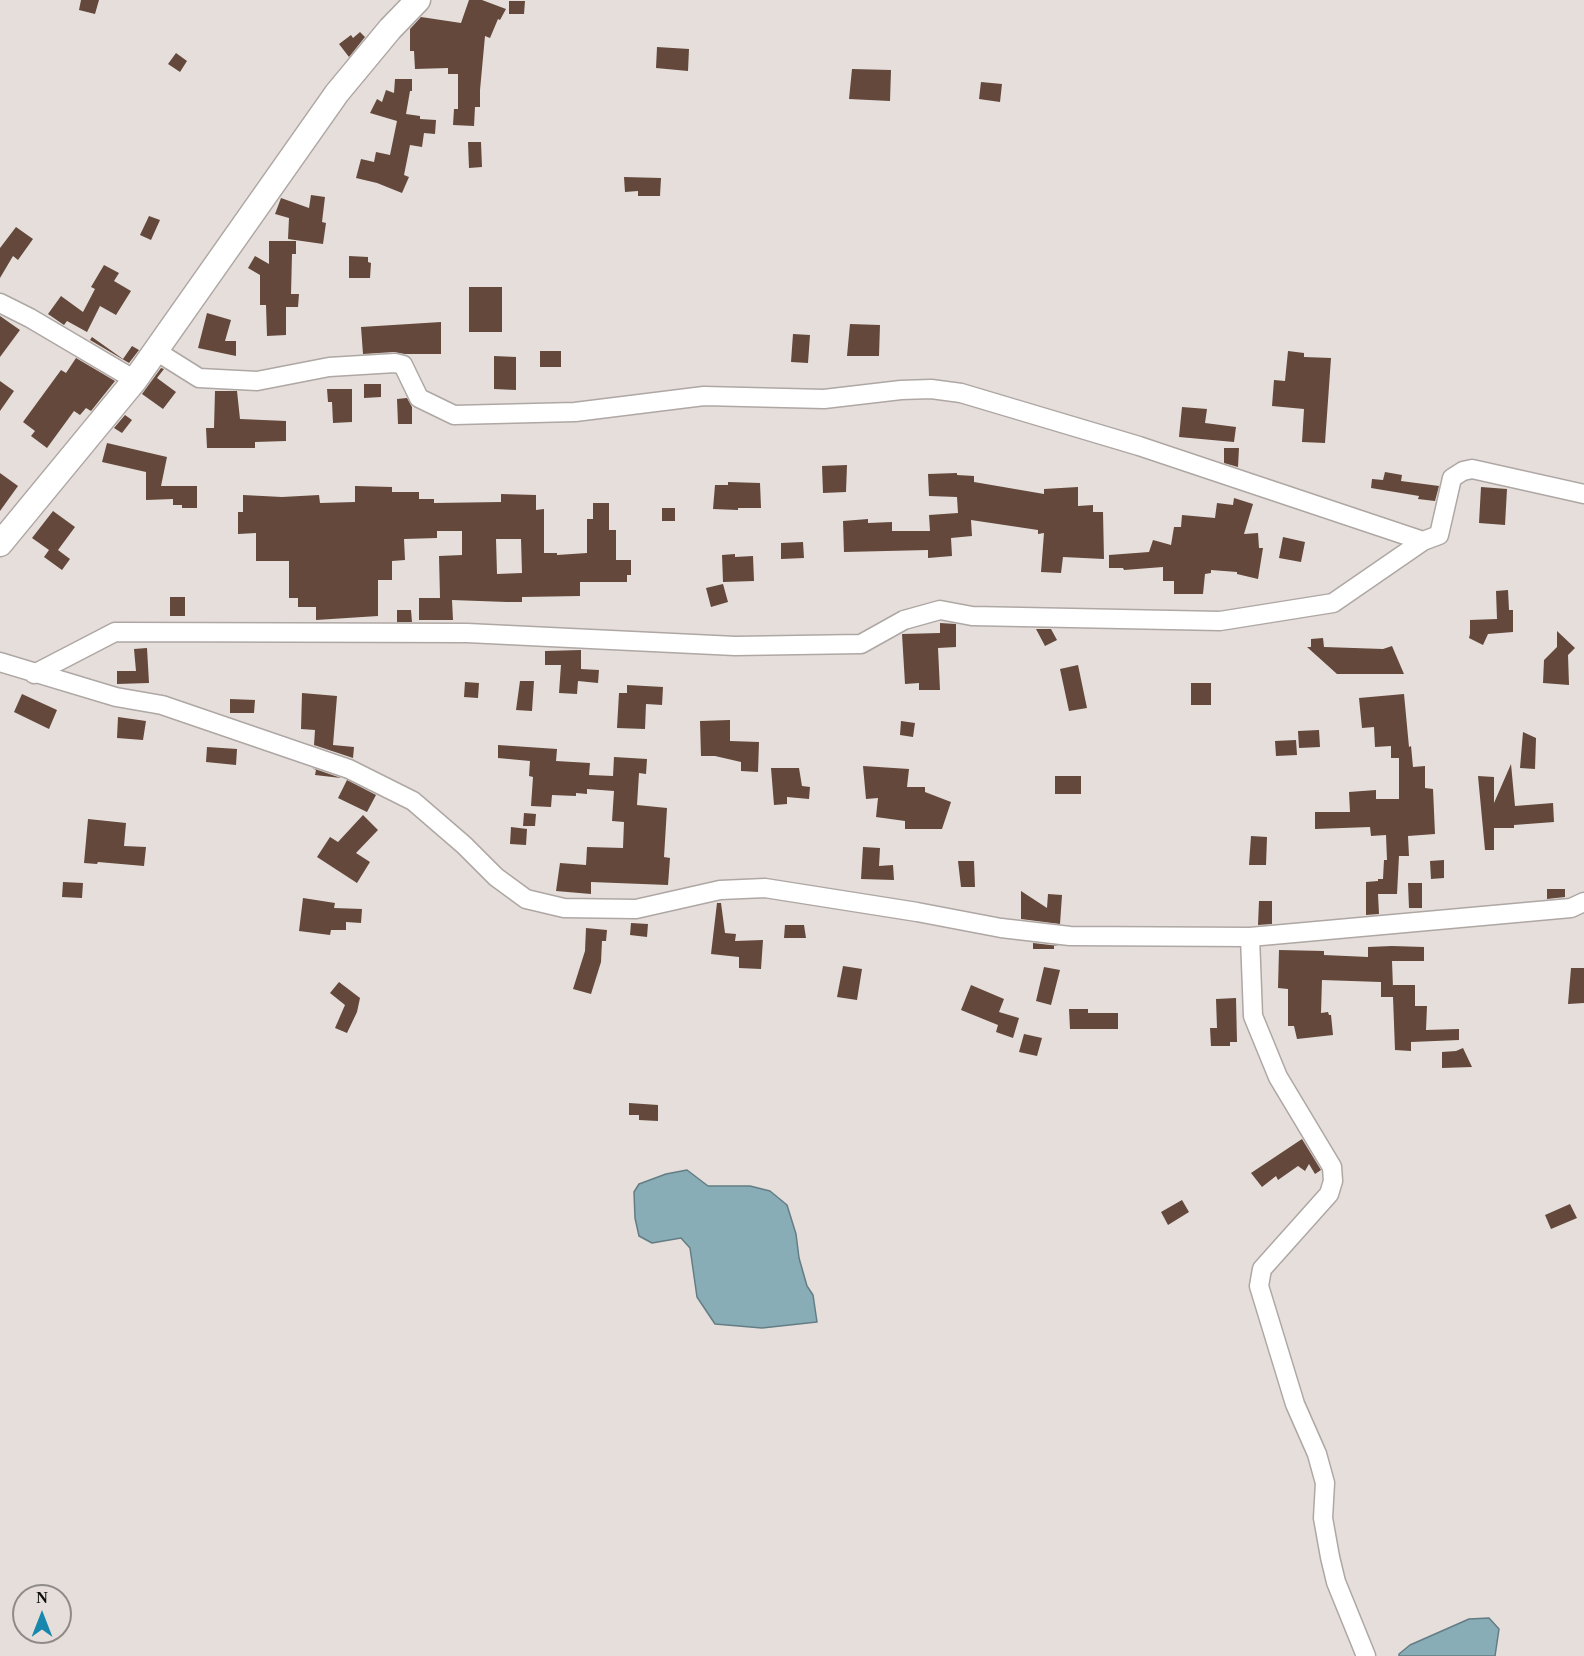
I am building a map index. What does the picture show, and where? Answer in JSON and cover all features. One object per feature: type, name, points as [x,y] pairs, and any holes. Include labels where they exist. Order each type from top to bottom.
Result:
[{"type":"main road","points":[[0,544],[135,380],[337,93],[390,29],[418,0]]},
{"type":"street","points":[[0,303],[30,318],[135,380]]},
{"type":"street","points":[[156,351],[199,378],[257,381],[329,367],[395,363],[403,365],[419,398],[454,415],[575,412],[704,396],[824,399],[901,390],[941,390],[961,393],[1139,446],[1423,541]]},
{"type":"street","points":[[34,674],[115,632],[467,633],[735,646],[861,644],[904,620],[940,610],[972,616],[1220,621],[1333,603],[1423,541],[1439,535],[1452,478],[1463,471],[1472,469],[1584,494]]},
{"type":"street","points":[[0,662],[116,697],[162,705],[349,769],[413,801],[464,845],[496,877],[526,899],[564,908],[636,909],[720,890],[765,888],[1001,928],[1070,936],[1250,937],[1572,908],[1584,902]]},
{"type":"street","points":[[1250,937],[1253,1016],[1278,1077],[1332,1167],[1333,1181],[1329,1194],[1262,1269],[1259,1286],[1295,1404],[1317,1454],[1325,1484],[1323,1518],[1336,1582],[1366,1656]]},
{"type":"water","points":[[687,1170],[708,1186],[750,1186],[770,1191],[787,1205],[807,1286],[813,1295],[817,1322],[762,1328],[715,1324],[697,1297],[690,1248],[681,1238],[652,1243],[639,1236],[635,1218],[634,1192],[639,1184],[666,1174]]},
{"type":"water","points":[[1489,1618],[1499,1629],[1495,1656],[1399,1656],[1410,1645],[1469,1619]]},
{"type":"building","points":[[81,0],[99,0],[95,14],[79,10]]},
{"type":"building","points":[[469,0],[482,0],[506,9],[500,20],[498,19],[490,38],[485,36],[480,107],[475,107],[474,126],[453,125],[454,109],[458,109],[458,74],[448,74],[448,68],[415,69],[414,51],[410,51],[410,29],[421,17],[461,23]]},
{"type":"building","points":[[509,1],[525,1],[524,14],[509,14]]},
{"type":"building","points":[[360,32],[365,37],[349,57],[339,44],[351,35],[353,38]]},
{"type":"building","points":[[657,47],[689,49],[688,71],[656,68]]},
{"type":"building","points":[[176,53],[187,61],[180,72],[168,64]]},
{"type":"building","points":[[852,69],[891,70],[890,101],[849,99]]},
{"type":"building","points":[[395,79],[412,79],[412,91],[410,91],[406,114],[420,116],[420,119],[436,120],[435,134],[424,133],[422,147],[410,145],[404,175],[409,177],[402,193],[356,178],[361,159],[374,162],[376,152],[390,155],[397,121],[370,113],[377,99],[382,102],[386,90],[394,93]]},
{"type":"building","points":[[981,82],[1002,84],[1000,102],[979,99]]},
{"type":"building","points":[[468,142],[481,142],[482,167],[469,168]]},
{"type":"building","points":[[624,177],[661,178],[660,196],[638,196],[638,191],[625,192]]},
{"type":"building","points":[[311,195],[325,197],[322,222],[326,223],[323,244],[288,239],[289,218],[275,214],[281,198],[309,208]]},
{"type":"building","points":[[149,216],[160,220],[151,240],[140,235]]},
{"type":"building","points":[[16,227],[33,239],[18,260],[13,256],[0,278],[0,248]]},
{"type":"building","points":[[269,241],[296,241],[296,254],[292,254],[291,294],[299,294],[298,307],[286,307],[286,335],[267,336],[266,305],[260,305],[260,275],[248,268],[255,256],[269,264]]},
{"type":"building","points":[[349,256],[368,257],[368,262],[371,263],[370,278],[349,278]]},
{"type":"building","points":[[104,265],[119,273],[114,281],[131,291],[116,315],[100,306],[87,332],[67,321],[64,325],[48,314],[61,296],[83,312],[95,289],[91,287]]},
{"type":"building","points":[[469,287],[502,287],[502,332],[469,332]]},
{"type":"building","points":[[207,313],[231,320],[225,341],[236,341],[236,356],[198,348]]},
{"type":"building","points":[[0,316],[20,330],[0,357]]},
{"type":"building","points":[[441,322],[441,354],[394,352],[363,354],[361,327]]},
{"type":"building","points":[[850,324],[880,325],[879,356],[847,356]]},
{"type":"building","points":[[793,334],[810,335],[808,363],[791,362]]},
{"type":"building","points":[[92,337],[123,359],[132,346],[139,350],[129,363],[90,340]]},
{"type":"building","points":[[540,351],[561,351],[561,367],[540,367]]},
{"type":"building","points":[[1288,351],[1304,353],[1304,357],[1331,358],[1325,443],[1302,442],[1304,409],[1272,406],[1274,380],[1285,381]]},
{"type":"building","points":[[494,356],[516,357],[516,390],[494,389]]},
{"type":"building","points":[[76,358],[115,381],[91,411],[86,408],[80,415],[74,411],[47,448],[31,436],[35,431],[23,422],[61,370],[66,373]]},
{"type":"building","points":[[161,368],[164,369],[157,378],[176,392],[163,409],[142,394]]},
{"type":"building","points":[[0,381],[14,391],[0,411]]},
{"type":"building","points":[[364,384],[381,384],[381,397],[364,398]]},
{"type":"building","points":[[327,389],[352,389],[352,422],[333,423],[332,402],[328,402]]},
{"type":"building","points":[[215,391],[237,391],[240,419],[286,421],[286,441],[255,442],[255,448],[207,448],[206,428],[214,428]]},
{"type":"building","points":[[407,398],[412,407],[412,424],[398,424],[397,399]]},
{"type":"building","points":[[1182,407],[1207,409],[1205,423],[1236,427],[1234,442],[1179,437]]},
{"type":"building","points":[[125,415],[132,420],[122,433],[114,428]]},
{"type":"building","points":[[107,443],[167,457],[161,486],[197,486],[197,508],[182,508],[182,505],[173,505],[173,499],[146,500],[146,472],[102,462]]},
{"type":"building","points":[[1224,448],[1239,448],[1238,467],[1224,463]]},
{"type":"building","points":[[847,465],[846,492],[823,493],[822,466]]},
{"type":"building","points":[[1385,472],[1402,475],[1401,481],[1439,486],[1435,501],[1371,488],[1372,479],[1383,480]]},
{"type":"building","points":[[0,473],[18,486],[0,511]]},
{"type":"building","points":[[957,473],[957,475],[974,476],[974,482],[1044,494],[1044,489],[1078,487],[1078,506],[1093,505],[1093,512],[1103,512],[1104,559],[1063,557],[1061,573],[1041,572],[1044,533],[1038,534],[1038,530],[971,520],[972,536],[951,538],[952,556],[928,558],[928,550],[844,552],[843,521],[868,519],[868,523],[892,522],[892,531],[930,531],[929,515],[958,513],[957,497],[929,496],[928,474]]},
{"type":"building","points":[[728,482],[760,483],[761,508],[713,509],[715,485],[728,485]]},
{"type":"building","points":[[355,486],[392,487],[392,492],[419,492],[419,499],[434,499],[434,503],[501,502],[501,494],[536,495],[536,510],[544,509],[544,553],[557,553],[557,555],[587,553],[587,519],[593,519],[593,503],[609,503],[609,530],[616,530],[616,560],[631,560],[631,575],[627,575],[627,582],[580,582],[580,596],[522,597],[522,602],[452,600],[453,620],[419,620],[419,598],[440,598],[439,556],[462,555],[462,531],[437,531],[437,538],[404,539],[405,560],[392,561],[392,580],[378,580],[378,616],[316,620],[316,607],[298,607],[298,598],[289,598],[289,561],[256,561],[256,533],[238,534],[238,512],[243,512],[243,495],[282,497],[319,495],[320,503],[355,502]],"holes":[[[496,539],[521,539],[522,573],[497,574]]]},
{"type":"building","points":[[1481,487],[1507,489],[1505,525],[1479,523]]},
{"type":"building","points":[[1234,498],[1253,504],[1244,534],[1258,533],[1259,548],[1263,548],[1258,579],[1237,574],[1237,572],[1211,570],[1211,573],[1205,574],[1203,594],[1174,594],[1174,581],[1163,581],[1163,567],[1124,570],[1123,568],[1109,568],[1109,555],[1149,552],[1153,540],[1171,545],[1174,527],[1181,527],[1182,515],[1215,518],[1217,503],[1233,505]]},
{"type":"building","points":[[662,508],[675,508],[675,521],[662,521]]},
{"type":"building","points":[[53,511],[75,527],[58,550],[70,559],[62,570],[44,557],[49,550],[32,538]]},
{"type":"building","points":[[1283,537],[1305,542],[1301,562],[1279,558]]},
{"type":"building","points":[[803,542],[804,558],[781,559],[781,543]]},
{"type":"building","points":[[735,554],[735,557],[753,556],[754,581],[723,582],[722,555]]},
{"type":"building","points":[[723,584],[728,602],[711,607],[706,588]]},
{"type":"building","points":[[1508,590],[1509,610],[1513,610],[1513,632],[1488,634],[1483,645],[1469,638],[1470,620],[1497,619],[1496,591]]},
{"type":"building","points":[[170,597],[185,597],[185,616],[170,616]]},
{"type":"building","points":[[397,610],[411,610],[412,622],[397,622]]},
{"type":"building","points":[[940,623],[956,624],[956,647],[938,648],[940,690],[919,690],[919,683],[905,684],[902,634],[940,633]]},
{"type":"building","points":[[1036,629],[1051,629],[1057,640],[1045,646]]},
{"type":"building","points":[[1557,631],[1575,648],[1568,655],[1569,685],[1543,683],[1544,660],[1557,647]]},
{"type":"building","points":[[1323,638],[1324,647],[1383,649],[1392,646],[1404,674],[1337,674],[1307,647],[1311,647],[1311,639]]},
{"type":"building","points":[[147,648],[149,683],[117,684],[117,671],[136,671],[134,649]]},
{"type":"building","points":[[581,650],[581,669],[599,670],[598,683],[578,681],[577,694],[559,693],[561,665],[545,665],[545,651]]},
{"type":"building","points":[[1078,665],[1087,708],[1069,711],[1060,669]]},
{"type":"building","points":[[520,681],[534,681],[532,711],[516,710]]},
{"type":"building","points":[[465,682],[479,683],[478,698],[464,697]]},
{"type":"building","points":[[1191,683],[1211,683],[1211,705],[1191,705]]},
{"type":"building","points":[[627,685],[663,687],[662,705],[646,704],[645,729],[617,728],[619,693],[627,693]]},
{"type":"building","points":[[302,693],[337,696],[333,745],[354,747],[353,758],[314,745],[315,730],[301,729]]},
{"type":"building","points":[[22,694],[57,710],[49,729],[14,712]]},
{"type":"building","points":[[1404,694],[1413,767],[1425,766],[1425,788],[1433,789],[1435,834],[1408,836],[1409,856],[1399,856],[1397,894],[1378,894],[1379,914],[1366,915],[1366,882],[1383,879],[1384,860],[1387,860],[1386,835],[1371,836],[1370,827],[1315,829],[1315,812],[1350,812],[1349,792],[1376,790],[1376,799],[1399,799],[1399,758],[1391,758],[1391,746],[1375,747],[1374,727],[1362,728],[1359,698]]},
{"type":"building","points":[[230,699],[255,700],[254,713],[230,713]]},
{"type":"building","points":[[118,717],[146,721],[143,740],[117,738]]},
{"type":"building","points":[[730,720],[730,741],[759,742],[758,772],[741,771],[741,762],[715,756],[701,756],[700,721]]},
{"type":"building","points":[[901,721],[915,723],[913,737],[900,735]]},
{"type":"building","points":[[1319,730],[1320,747],[1299,748],[1298,731]]},
{"type":"building","points":[[1523,732],[1536,738],[1535,769],[1520,768]]},
{"type":"building","points":[[1296,740],[1297,755],[1276,756],[1275,741]]},
{"type":"building","points":[[498,745],[557,749],[556,761],[590,763],[589,775],[613,776],[614,757],[647,759],[646,774],[639,773],[637,805],[667,808],[664,857],[670,858],[668,885],[591,882],[591,894],[556,891],[560,863],[586,865],[587,847],[623,848],[624,822],[612,821],[614,791],[587,789],[587,794],[576,793],[576,796],[552,795],[551,807],[531,806],[533,777],[529,776],[530,761],[498,758]]},
{"type":"building","points":[[207,747],[237,749],[236,765],[206,762]]},
{"type":"building","points":[[1511,764],[1515,806],[1553,803],[1554,822],[1514,825],[1514,828],[1494,828],[1494,850],[1485,850],[1478,776],[1494,777],[1494,803]]},
{"type":"building","points":[[863,766],[909,769],[907,787],[925,787],[925,792],[951,802],[942,829],[905,829],[905,821],[876,817],[878,798],[866,799]]},
{"type":"building","points":[[312,768],[341,778],[315,775],[316,770]]},
{"type":"building","points":[[771,768],[799,768],[802,786],[810,787],[809,799],[787,797],[787,804],[774,805]]},
{"type":"building","points":[[1055,776],[1081,776],[1081,794],[1055,794]]},
{"type":"building","points":[[347,780],[376,795],[367,812],[338,798]]},
{"type":"building","points":[[524,813],[536,814],[535,826],[523,826]]},
{"type":"building","points":[[363,815],[378,830],[356,853],[370,862],[357,883],[317,857],[330,837],[338,842]]},
{"type":"building","points":[[88,819],[126,823],[124,846],[146,847],[144,866],[84,863]]},
{"type":"building","points":[[511,827],[527,829],[526,845],[510,844]]},
{"type":"building","points":[[1251,836],[1267,837],[1266,865],[1249,865]]},
{"type":"building","points":[[863,847],[880,848],[879,866],[893,865],[894,880],[861,879]]},
{"type":"building","points":[[1444,860],[1444,878],[1431,879],[1430,861]]},
{"type":"building","points":[[958,861],[974,861],[975,887],[961,887]]},
{"type":"building","points":[[63,882],[83,883],[82,898],[62,897]]},
{"type":"building","points":[[1408,883],[1422,883],[1422,908],[1409,908]]},
{"type":"building","points":[[1547,889],[1565,889],[1565,897],[1547,899]]},
{"type":"building","points":[[1021,891],[1047,908],[1048,894],[1062,895],[1060,924],[1021,919]]},
{"type":"building","points":[[303,898],[335,903],[334,908],[362,909],[361,923],[346,922],[346,930],[331,930],[330,935],[299,931]]},
{"type":"building","points":[[1259,901],[1272,901],[1272,924],[1258,925]]},
{"type":"building","points":[[717,903],[721,903],[725,933],[736,934],[735,941],[763,940],[761,969],[739,968],[739,957],[711,954]]},
{"type":"building","points":[[631,923],[648,924],[647,937],[630,935]]},
{"type":"building","points":[[785,925],[804,925],[806,938],[784,938]]},
{"type":"building","points":[[586,928],[607,930],[606,941],[602,941],[601,962],[591,994],[573,989],[585,951]]},
{"type":"building","points":[[1033,943],[1059,946],[1054,946],[1054,949],[1033,949]]},
{"type":"building","points":[[1368,947],[1424,947],[1424,961],[1392,961],[1393,988],[1393,985],[1415,985],[1415,1006],[1427,1006],[1426,1030],[1459,1029],[1459,1040],[1411,1042],[1411,1051],[1395,1050],[1393,997],[1381,997],[1381,982],[1322,980],[1321,1013],[1328,1012],[1331,1015],[1333,1035],[1297,1039],[1294,1026],[1288,1026],[1288,989],[1278,988],[1279,950],[1324,951],[1324,955],[1368,957]]},
{"type":"building","points":[[843,966],[862,969],[857,1000],[837,997]]},
{"type":"building","points":[[1044,967],[1060,970],[1051,1005],[1036,1001]]},
{"type":"building","points":[[1571,968],[1584,968],[1584,1003],[1568,1004]]},
{"type":"building","points":[[339,982],[360,998],[357,1012],[347,1033],[335,1028],[345,1005],[330,993]]},
{"type":"building","points":[[971,985],[1004,999],[999,1012],[1019,1018],[1013,1038],[996,1032],[998,1025],[961,1010]]},
{"type":"building","points":[[1236,998],[1237,1042],[1230,1042],[1230,1046],[1211,1046],[1210,1028],[1217,1028],[1216,999]]},
{"type":"building","points":[[1069,1009],[1088,1009],[1088,1013],[1118,1013],[1118,1029],[1070,1029]]},
{"type":"building","points":[[1024,1034],[1042,1038],[1037,1056],[1019,1052]]},
{"type":"building","points":[[1463,1048],[1472,1067],[1442,1068],[1442,1052]]},
{"type":"building","points":[[629,1103],[658,1105],[658,1121],[639,1120],[639,1115],[629,1115]]},
{"type":"building","points":[[1302,1139],[1321,1170],[1315,1174],[1309,1164],[1305,1171],[1298,1166],[1278,1180],[1276,1176],[1262,1187],[1251,1173]]},
{"type":"building","points":[[1182,1200],[1189,1212],[1168,1225],[1161,1212]]},
{"type":"building","points":[[1570,1204],[1577,1218],[1551,1229],[1545,1215]]}]
